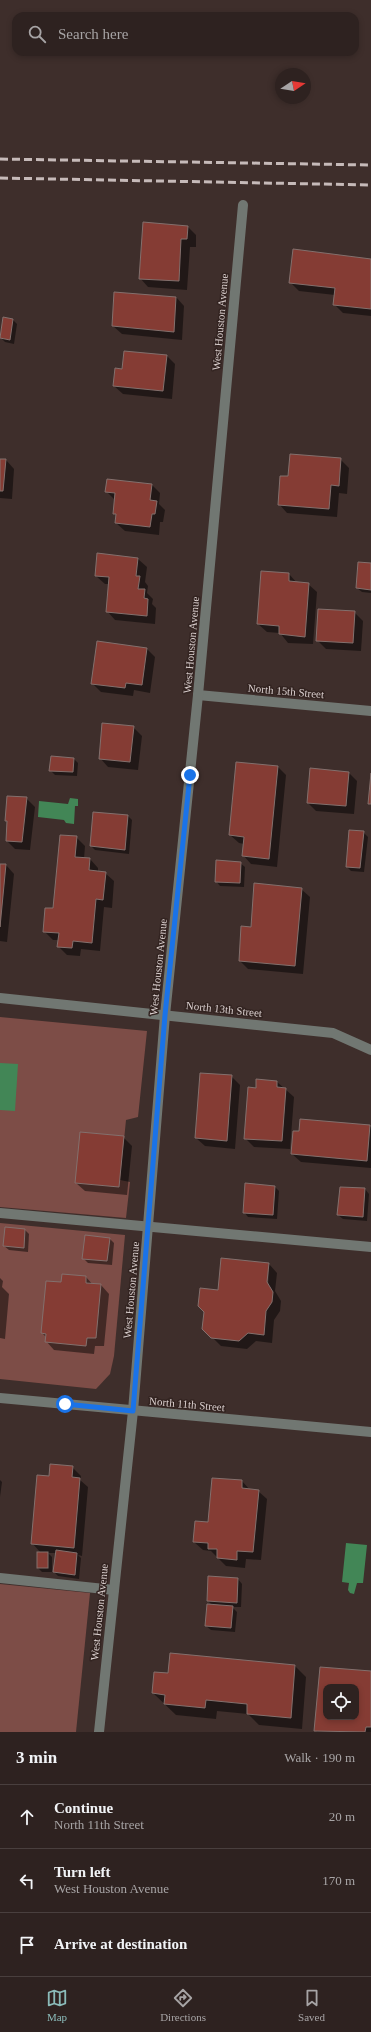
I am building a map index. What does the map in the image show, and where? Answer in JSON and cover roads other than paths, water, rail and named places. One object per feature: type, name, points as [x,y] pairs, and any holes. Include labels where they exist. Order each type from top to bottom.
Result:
[{"type":"street","name":"West Houston Avenue","points":[[99,1732],[133,1411],[165,1015],[198,694],[243,205]]},
{"type":"street","name":"North 15th Street","points":[[198,694],[371,711]]},
{"type":"street","name":"North 13th Street","points":[[0,998],[333,1033],[371,1050]]},
{"type":"street","points":[[0,1213],[371,1247]]},
{"type":"street","name":"North 11th Street","points":[[0,1398],[371,1432]]},
{"type":"street","points":[[0,1578],[114,1590]]},
{"type":"railway","points":[[0,159],[371,165]]},
{"type":"railway","points":[[0,178],[371,185]]}]
